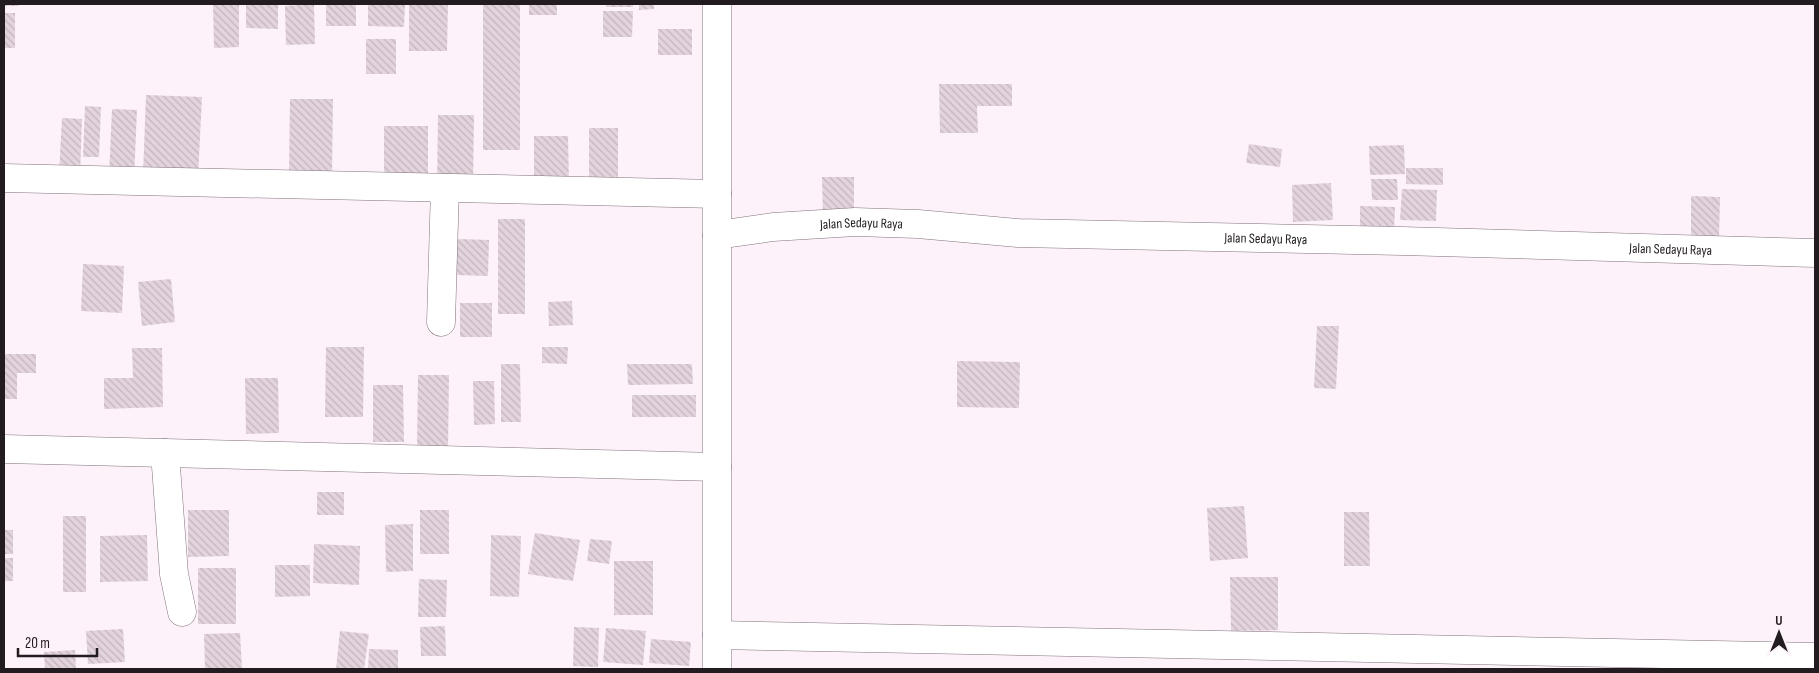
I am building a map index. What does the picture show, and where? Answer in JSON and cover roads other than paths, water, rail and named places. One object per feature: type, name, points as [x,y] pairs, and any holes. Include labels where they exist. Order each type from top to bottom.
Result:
[{"type":"street","points":[[717,4],[717,669]]},
{"type":"street","points":[[4,178],[717,194]]},
{"type":"street","points":[[441,322],[445,188]]},
{"type":"street","name":"Jalan Sedayu Raya","points":[[717,235],[773,228],[854,222],[918,224],[1018,233],[1402,241],[1815,253]]},
{"type":"street","points":[[4,449],[717,467]]},
{"type":"street","points":[[165,453],[174,574],[182,612]]},
{"type":"street","points":[[717,634],[1706,662],[1815,657]]}]
